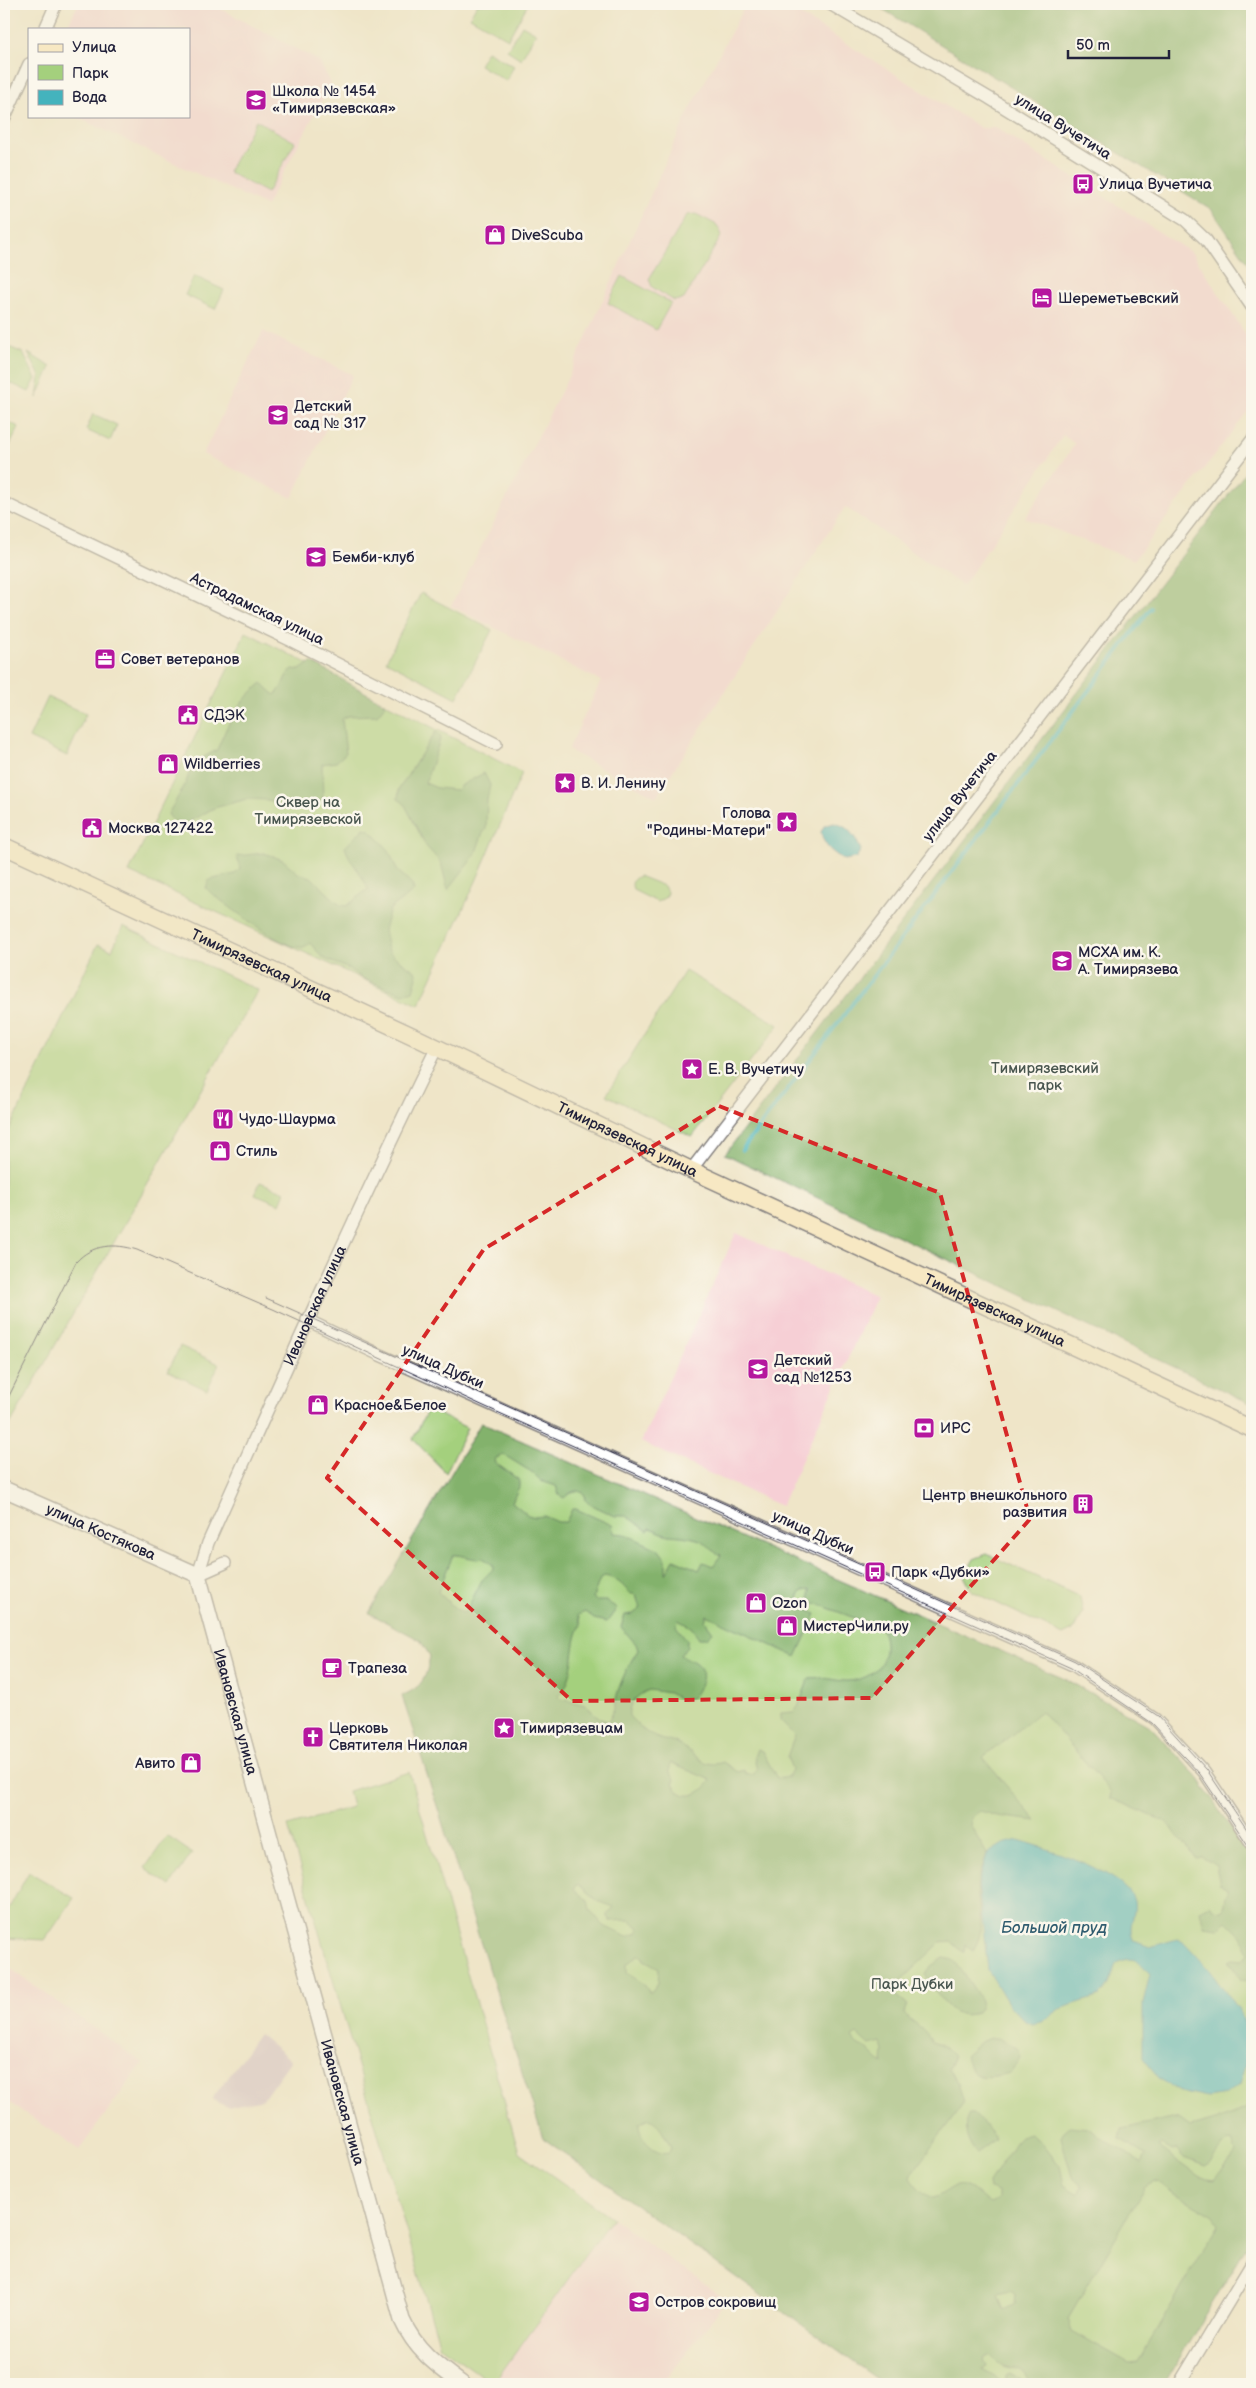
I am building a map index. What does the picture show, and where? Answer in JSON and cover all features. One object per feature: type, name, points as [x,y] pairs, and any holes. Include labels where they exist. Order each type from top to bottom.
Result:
[{"type":"main road","name":"Тимирязевская улица","points":[[4,846],[437,1047],[691,1170],[1252,1429]]},
{"type":"street","points":[[45,28],[56,4]]},
{"type":"street","name":"улица Вучетича","points":[[830,4],[997,103],[1185,220],[1206,240],[1252,307]]},
{"type":"street","points":[[4,119],[28,66]]},
{"type":"street","name":"улица Вучетича","points":[[691,1170],[1252,440]]},
{"type":"street","name":"Астрадамская улица","points":[[4,503],[292,641],[496,744]]},
{"type":"street","name":"Ивановская улица","points":[[437,1047],[358,1208],[307,1320],[208,1543],[198,1575],[402,2320],[418,2349],[462,2384]]},
{"type":"street","name":"улица Дубки","points":[[307,1320],[389,1359],[1073,1665],[1155,1720],[1204,1772],[1252,1844]]},
{"type":"street","name":"улица Костякова","points":[[4,1489],[198,1575]]},
{"type":"street","points":[[198,1575],[225,1563]]},
{"type":"street","points":[[1180,2384],[1252,2263]]},
{"type":"highlighted area","points":[[719,1106],[940,1193],[1030,1519],[872,1698],[572,1701],[327,1478],[484,1249]]},
{"type":"shaded area","name":"Школа № 1454 «Тимирязевская»","points":[[78,4],[212,4],[319,61],[331,83],[266,206],[78,118],[190,118],[190,28],[66,28]]},
{"type":"shaded area","points":[[746,4],[783,4],[981,128],[996,128],[1192,253],[1252,344],[1252,406],[1134,560],[1025,518],[1075,444],[1063,435],[963,586],[845,507],[656,797],[568,750],[601,681],[451,606],[565,384],[686,117]]},
{"type":"shaded area","name":"Детский сад № 317","points":[[263,331],[353,375],[292,498],[203,454]]},
{"type":"shaded area","name":"Детский сад №1253","points":[[736,1233],[876,1296],[781,1506],[641,1442]]},
{"type":"shaded area","points":[[4,1964],[143,2063],[79,2150],[4,2099]]},
{"type":"shaded area","points":[[259,2034],[291,2060],[263,2099],[227,2107],[212,2099]]},
{"type":"shaded area","name":"Остров сокровищ","points":[[612,2218],[727,2300],[663,2384],[493,2384]]},
{"type":"green space","points":[[477,4],[528,4],[508,39],[470,17]]},
{"type":"green space","points":[[874,4],[1252,4],[1252,269],[1211,209]]},
{"type":"green space","points":[[522,25],[536,33],[521,59],[507,50]]},
{"type":"green space","points":[[487,51],[514,66],[506,81],[479,65]]},
{"type":"green space","points":[[256,120],[295,142],[267,193],[228,172]]},
{"type":"green space","points":[[696,214],[717,225],[722,235],[684,299],[674,301],[652,287],[649,279],[687,215]]},
{"type":"green space","points":[[194,276],[224,290],[215,309],[185,295]]},
{"type":"green space","points":[[622,276],[671,303],[656,330],[608,303]]},
{"type":"green space","points":[[9,347],[23,353],[36,379],[29,392],[4,380],[4,356]]},
{"type":"green space","points":[[28,353],[51,367],[37,398],[40,376]]},
{"type":"green space","points":[[93,414],[117,425],[110,441],[86,430]]},
{"type":"green space","points":[[4,420],[19,427],[4,457]]},
{"type":"green space","name":"Тимирязевский парк","points":[[1252,464],[1252,1404],[725,1154]]},
{"type":"green space","points":[[421,593],[492,630],[457,698],[386,661]]},
{"type":"green space","name":"Сквер на Тимирязевской","points":[[246,632],[522,773],[477,879],[419,1005],[129,872]]},
{"type":"green space","points":[[311,662],[386,704],[377,715],[348,716],[342,719],[346,753],[336,762],[322,764],[323,800],[295,809],[268,800],[247,799],[214,808],[185,824],[172,820],[168,814],[186,783],[192,763],[217,750],[230,721],[240,705],[253,690],[262,683],[275,695],[293,669],[300,670]]},
{"type":"green space","points":[[48,697],[86,714],[67,756],[29,738]]},
{"type":"green space","points":[[436,731],[441,737],[425,783],[437,788],[457,790],[460,786],[484,773],[490,785],[487,800],[486,829],[475,855],[448,890],[441,863],[426,846],[404,803],[398,799],[399,789]]},
{"type":"green space","points":[[364,828],[370,830],[389,850],[397,870],[412,884],[414,891],[390,909],[384,930],[388,949],[392,955],[415,971],[417,977],[413,991],[403,994],[362,978],[349,969],[323,958],[310,943],[301,947],[280,940],[242,916],[206,888],[209,880],[235,874],[240,869],[237,856],[264,853],[283,860],[298,873],[311,877],[340,905],[347,906],[368,889],[345,847]]},
{"type":"green space","points":[[639,876],[664,886],[667,892],[666,897],[657,902],[633,890],[633,882]]},
{"type":"green space","points":[[123,926],[258,990],[4,1435],[4,1141],[98,944],[112,950]]},
{"type":"green space","points":[[685,971],[779,1025],[692,1137],[606,1095]]},
{"type":"green space","points":[[260,1182],[285,1192],[280,1204],[255,1194]]},
{"type":"green space","points":[[180,1346],[219,1364],[207,1390],[168,1371]]},
{"type":"green space","points":[[428,1409],[467,1428],[446,1473],[413,1439]]},
{"type":"green space","name":"Парк Дубки","points":[[481,1423],[1067,1680],[1151,1727],[1199,1779],[1252,1859],[1252,2237],[1164,2384],[884,2384],[543,2138],[402,1696],[415,1689],[422,1681],[427,1671],[430,1656],[420,1640],[369,1613]]},
{"type":"green space","name":"Парк Дубки","points":[[481,1423],[1067,1680],[1151,1727],[1199,1779],[1252,1859],[1252,1973],[1249,1975],[1251,1981],[1241,1980],[1229,1961],[1233,1959],[1243,1960],[1249,1953],[1241,1936],[1226,1921],[1219,1928],[1204,1926],[1200,1910],[1210,1905],[1218,1911],[1224,1909],[1226,1896],[1229,1892],[1227,1888],[1220,1884],[1216,1866],[1202,1857],[1196,1858],[1166,1822],[1110,1798],[1111,1792],[1041,1711],[983,1758],[1036,1821],[997,1816],[980,1811],[972,1817],[970,1825],[987,1854],[978,1885],[980,1934],[973,1950],[966,1945],[965,1952],[963,1952],[951,1941],[941,1942],[895,1986],[895,1994],[907,2004],[904,2014],[923,2030],[932,2042],[945,2047],[954,2056],[948,2069],[958,2083],[964,2102],[913,2172],[911,2178],[920,2190],[933,2198],[955,2186],[964,2185],[989,2203],[998,2199],[998,2192],[990,2189],[989,2183],[1016,2141],[1020,2137],[1030,2134],[1041,2142],[1060,2166],[1064,2185],[1078,2194],[1082,2186],[1072,2177],[1061,2137],[1063,2132],[1070,2126],[1088,2128],[1142,2164],[1146,2155],[1120,2139],[1122,2129],[1172,2118],[1179,2119],[1190,2127],[1230,2115],[1252,2105],[1252,2237],[1164,2384],[1006,2384],[1006,2375],[1010,2373],[1025,2382],[1028,2380],[1024,2373],[1004,2366],[990,2354],[984,2359],[987,2367],[982,2370],[997,2378],[1001,2384],[884,2384],[543,2138],[402,1696],[415,1689],[422,1681],[427,1671],[430,1656],[420,1640],[369,1613]],"holes":[[[504,1455],[533,1473],[541,1481],[556,1486],[559,1495],[564,1498],[577,1491],[585,1495],[586,1501],[590,1504],[615,1516],[626,1516],[648,1531],[650,1528],[667,1534],[700,1540],[721,1555],[713,1566],[703,1562],[699,1570],[674,1559],[666,1574],[666,1559],[658,1549],[625,1534],[614,1533],[612,1525],[576,1509],[572,1509],[566,1522],[558,1522],[544,1516],[535,1517],[528,1515],[512,1502],[519,1487],[519,1480],[494,1462],[496,1458]],[[453,1555],[475,1559],[483,1558],[493,1565],[493,1569],[482,1580],[466,1611],[463,1613],[438,1592]],[[604,1576],[622,1584],[629,1593],[636,1595],[640,1609],[633,1614],[625,1615],[621,1627],[636,1644],[638,1650],[623,1678],[608,1722],[601,1719],[585,1705],[561,1699],[558,1696],[564,1689],[571,1671],[575,1642],[581,1625],[578,1615],[585,1612],[594,1619],[607,1622],[617,1608],[606,1601],[596,1601],[593,1597],[600,1579]],[[810,1590],[812,1602],[881,1628],[885,1648],[884,1656],[875,1671],[858,1680],[809,1678],[798,1707],[793,1712],[781,1713],[780,1720],[795,1735],[787,1757],[792,1769],[786,1777],[777,1778],[762,1751],[757,1749],[754,1757],[757,1769],[753,1775],[745,1773],[744,1770],[738,1772],[723,1762],[716,1764],[703,1761],[681,1745],[651,1735],[629,1716],[632,1703],[641,1694],[649,1690],[669,1693],[681,1700],[693,1698],[698,1690],[703,1676],[702,1671],[695,1663],[680,1655],[687,1647],[687,1640],[676,1626],[678,1620],[691,1627],[699,1638],[707,1638],[713,1632],[705,1621],[707,1615],[796,1657],[816,1614],[799,1606],[798,1598],[802,1591]],[[670,1763],[711,1780],[703,1790],[692,1795],[682,1794],[673,1784],[675,1780],[670,1772]],[[578,1884],[598,1901],[614,1907],[607,1915],[611,1921],[630,1920],[639,1928],[637,1933],[627,1937],[604,1926],[590,1910],[588,1901],[574,1889]],[[638,1955],[659,1968],[658,1983],[651,1992],[649,1992],[644,1984],[627,1973],[627,1964]],[[857,2034],[869,2045],[881,2042],[884,2050],[883,2064],[868,2050],[855,2042],[852,2037]],[[648,2119],[652,2120],[665,2135],[671,2148],[669,2152],[664,2153],[654,2149],[641,2135],[639,2124]],[[1232,2142],[1236,2153],[1215,2179],[1200,2177],[1158,2147],[1161,2145],[1171,2151],[1176,2149],[1184,2158],[1205,2166],[1210,2163],[1226,2143]],[[1156,2182],[1214,2216],[1219,2224],[1138,2362],[1129,2363],[1072,2331],[1068,2319],[1145,2187]],[[1011,2291],[1016,2294],[1015,2305],[1004,2311],[998,2294]]]},
{"type":"green space","points":[[987,1554],[1080,1597],[1083,1612],[1073,1630],[1063,1635],[972,1591],[964,1576],[974,1559]]},
{"type":"green space","points":[[409,1772],[519,2152],[612,2218],[493,2384],[440,2346],[288,1826],[352,1807],[348,1791]]},
{"type":"green space","points":[[167,1836],[192,1853],[170,1886],[145,1868]]},
{"type":"green space","points":[[29,1872],[74,1898],[45,1940],[4,1938],[4,1917]]},
{"type":"green space","points":[[943,1958],[953,1960],[977,1993],[981,2001],[981,2007],[977,2013],[965,2015],[953,2011],[941,2000],[930,1984],[926,1975],[931,1966]]},
{"type":"green space","points":[[998,2038],[1019,2049],[1020,2058],[1010,2073],[988,2077],[982,2076],[972,2070],[968,2064],[965,2056],[982,2041]]},
{"type":"green space","points":[[969,2114],[974,2114],[996,2139],[977,2153],[967,2135],[966,2124]]},
{"type":"water","points":[[834,823],[848,829],[854,836],[861,850],[856,858],[844,860],[832,852],[826,845],[821,832],[824,826]]},
{"type":"water","name":"Большой пруд","points":[[1018,1840],[1080,1861],[1112,1878],[1124,1887],[1134,1901],[1131,1929],[1134,1941],[1150,1947],[1177,1939],[1185,1943],[1210,1970],[1240,2011],[1245,2025],[1247,2057],[1239,2085],[1226,2095],[1207,2098],[1183,2093],[1160,2079],[1143,2058],[1143,2003],[1150,1974],[1135,1960],[1127,1959],[1116,1963],[1110,1983],[1100,1996],[1062,2008],[1041,2022],[1032,2024],[1023,2020],[1009,2005],[988,1970],[978,1884],[987,1854],[1003,1844]]},
{"type":"waterway","points":[[742,1150],[1151,608]]},
{"type":"tram line","points":[[4,1406],[76,1262],[82,1256],[97,1248],[120,1246],[137,1250],[273,1309],[486,1407],[1071,1668],[1152,1723],[1200,1774],[1252,1851]]},
{"type":"tram line","points":[[266,1298],[1075,1661],[1158,1716],[1207,1770],[1252,1837]]},
{"type":"place","name":"Школа № 1454 «Тимирязевская»","points":[[256,100]]},
{"type":"place","name":"Улица Вучетича","points":[[1083,184]]},
{"type":"place","name":"DiveScuba","points":[[495,235]]},
{"type":"place","name":"Шереметьевский","points":[[1042,298]]},
{"type":"place","name":"Детский сад № 317","points":[[278,415]]},
{"type":"place","name":"Бемби-клуб","points":[[316,557]]},
{"type":"place","name":"Совет ветеранов","points":[[105,659]]},
{"type":"place","name":"СДЭК","points":[[188,715]]},
{"type":"place","name":"Wildberries","points":[[168,764]]},
{"type":"place","name":"В. И. Ленину","points":[[565,783]]},
{"type":"place","name":"Голова \"Родины-Матери\"","points":[[787,822]]},
{"type":"place","name":"Москва 127422","points":[[92,828]]},
{"type":"place","name":"МСХА им. К. А. Тимирязева","points":[[1062,961]]},
{"type":"place","name":"Е. В. Вучетичу","points":[[692,1069]]},
{"type":"place","name":"Чудо-Шаурма","points":[[223,1119]]},
{"type":"place","name":"Стиль","points":[[220,1151]]},
{"type":"place","name":"Детский сад №1253","points":[[758,1369]]},
{"type":"place","name":"Красное&Белое","points":[[318,1405]]},
{"type":"place","name":"ИРС","points":[[924,1428]]},
{"type":"place","name":"Центр внешкольного развития","points":[[1083,1504]]},
{"type":"place","name":"Парк «Дубки»","points":[[875,1572]]},
{"type":"place","name":"Ozon","points":[[756,1603]]},
{"type":"place","name":"МистерЧили.ру","points":[[787,1626]]},
{"type":"place","name":"Трапеза","points":[[332,1668]]},
{"type":"place","name":"Тимирязевцам","points":[[504,1728]]},
{"type":"place","name":"Церковь Святителя Николая","points":[[313,1737]]},
{"type":"place","name":"Авито","points":[[191,1763]]},
{"type":"place","name":"Остров сокровищ","points":[[639,2302]]}]
